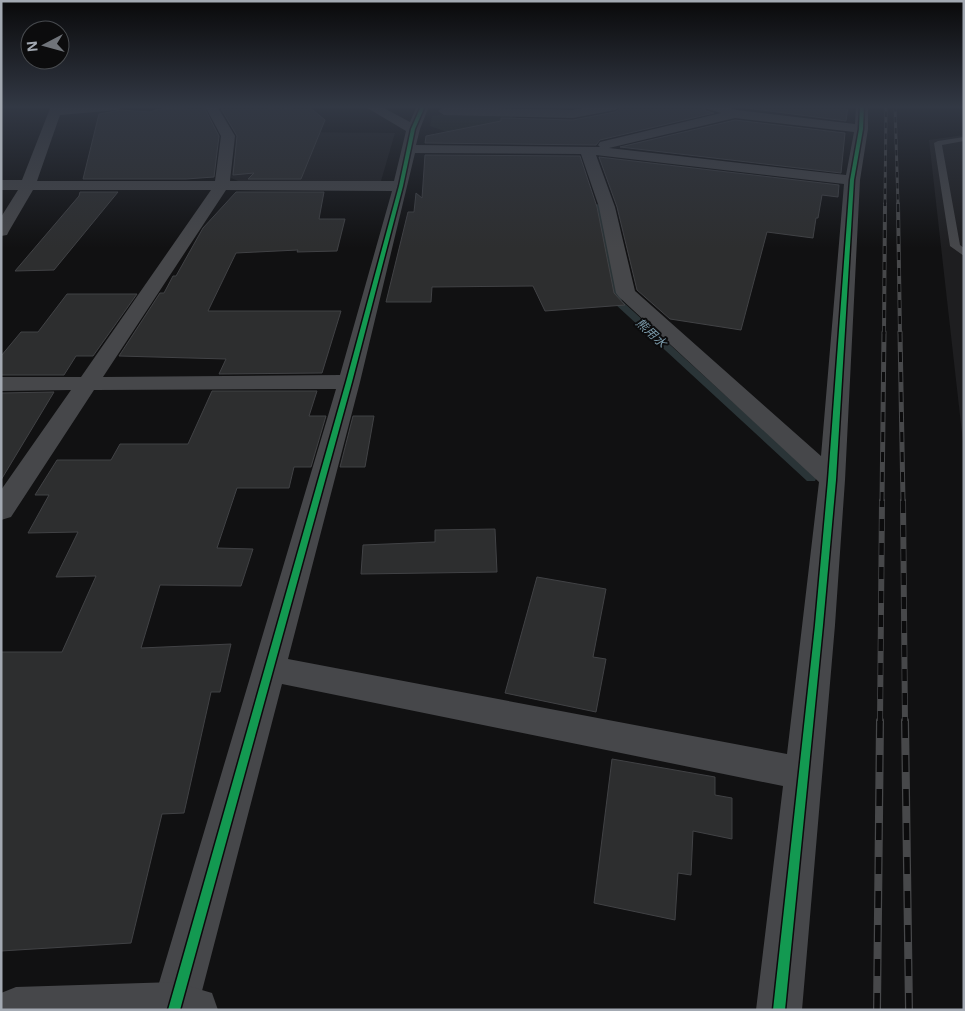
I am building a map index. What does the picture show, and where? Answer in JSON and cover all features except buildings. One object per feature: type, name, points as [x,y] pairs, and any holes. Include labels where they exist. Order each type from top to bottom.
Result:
[{"type":"street","points":[[1,230],[28,185],[40,153]]},
{"type":"street","points":[[1,511],[222,185],[226,153]]},
{"type":"street","points":[[16,1010],[181,1008],[270,669],[401,186],[412,153]]},
{"type":"street","points":[[588,153],[607,207],[626,293],[832,480]]},
{"type":"street","points":[[615,153],[852,180]]},
{"type":"street","points":[[779,1010],[832,480],[852,180],[856,153]]},
{"type":"street","points":[[1,185],[401,186]]},
{"type":"street","points":[[1,384],[349,382]]},
{"type":"street","points":[[270,669],[804,774]]},
{"type":"lane","points":[[940,153],[955,246],[964,253]]},
{"type":"shaded area","points":[[235,153],[389,153],[381,181],[238,181],[231,178]]},
{"type":"shaded area","points":[[930,153],[964,153],[964,451]]},
{"type":"waterway","name":"熊用水","points":[[583,206],[597,206],[618,302],[811,479]]},
{"type":"railway","points":[[885,205],[886,153]]},
{"type":"railway","points":[[896,153],[898,205]]},
{"type":"railway","points":[[884,334],[885,204]]},
{"type":"railway","points":[[898,204],[900,334]]},
{"type":"railway","points":[[882,502],[884,332]]},
{"type":"railway","points":[[900,332],[903,502]]},
{"type":"railway","points":[[880,723],[882,501]]},
{"type":"railway","points":[[903,501],[905,723]]},
{"type":"railway","points":[[877,1010],[880,721]]},
{"type":"railway","points":[[905,721],[909,1010]]},
{"type":"cycle path","points":[[174,1010],[349,382],[408,153]]},
{"type":"cycle path","points":[[779,1010],[819,625],[832,480],[852,180],[857,153]]}]
